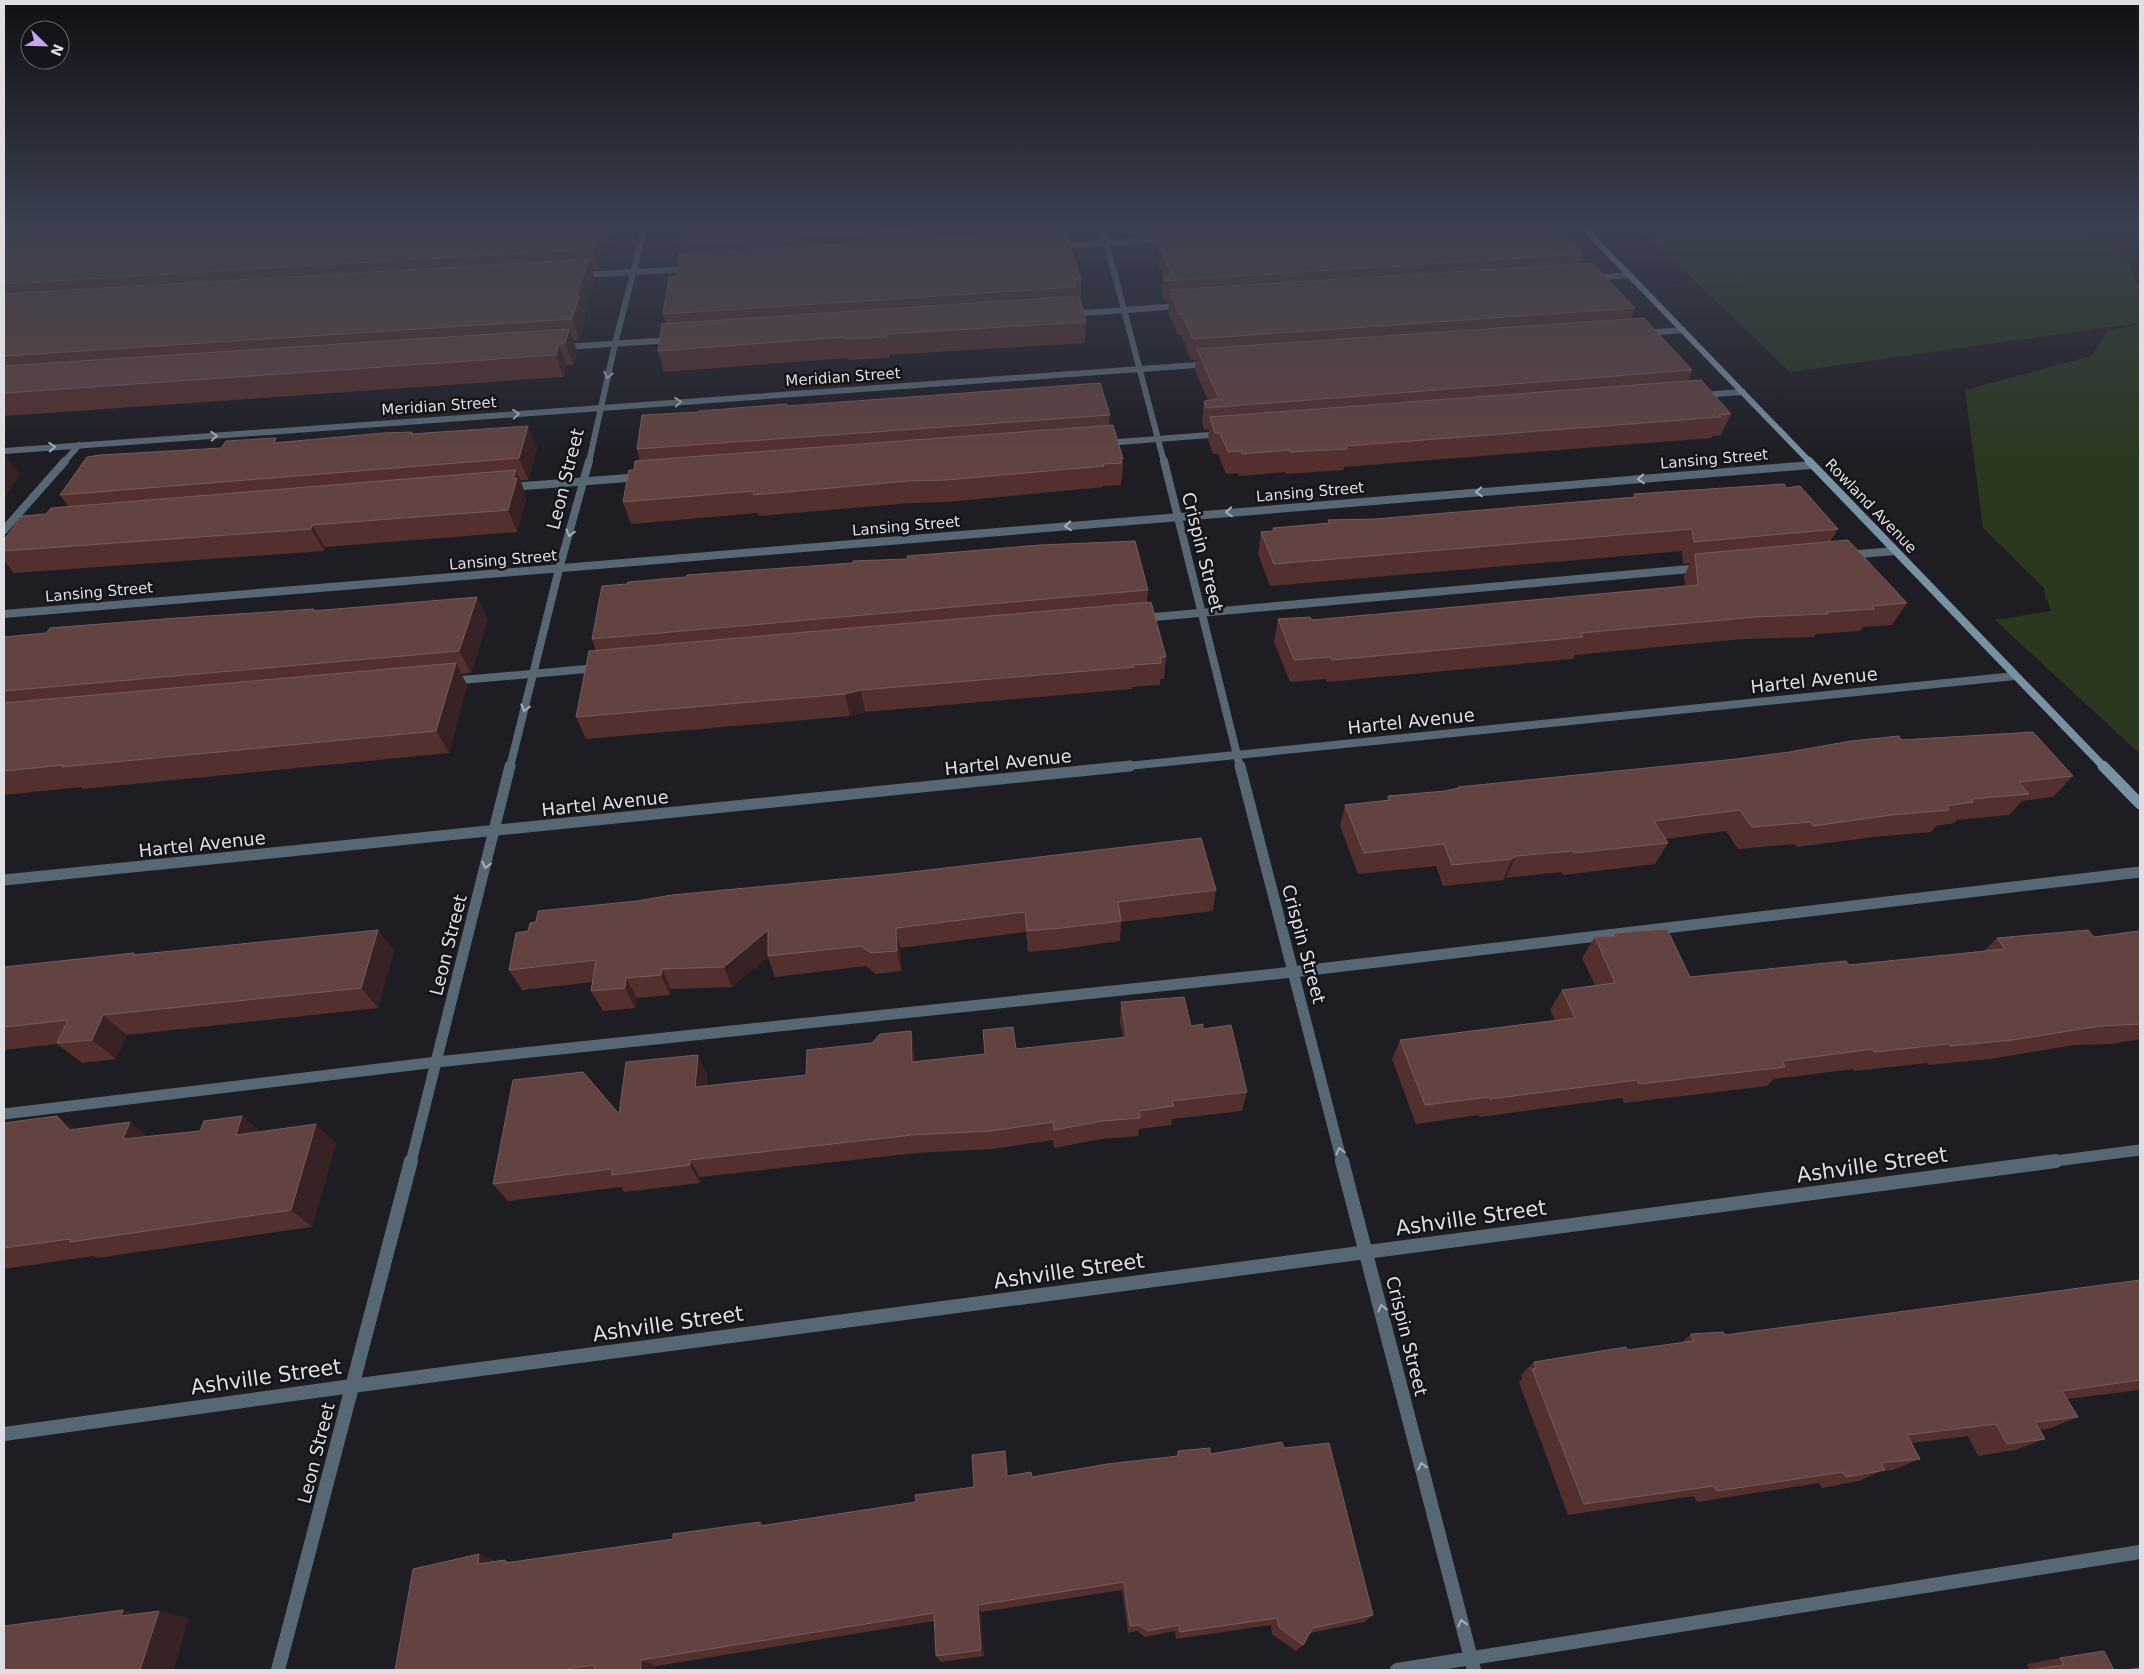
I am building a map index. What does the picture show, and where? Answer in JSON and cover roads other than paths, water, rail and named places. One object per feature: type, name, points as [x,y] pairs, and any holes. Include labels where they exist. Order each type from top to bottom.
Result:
[{"type":"street","name":"Leon Street","points":[[278,1670],[437,1062],[559,569],[585,481],[625,304]]},
{"type":"street","name":"Crispin Street","points":[[1122,304],[1141,369],[1176,516],[1237,755],[1472,1664]]},
{"type":"street","name":"Rowland Avenue","points":[[1658,304],[1744,392],[1811,465],[2140,804]]},
{"type":"street","points":[[1063,314],[1183,306]]},
{"type":"street","points":[[1634,334],[1683,330]]},
{"type":"street","points":[[556,347],[675,340]]},
{"type":"street","name":"Meridian Street","points":[[4,451],[1220,364]]},
{"type":"street","points":[[1694,396],[1744,392]]},
{"type":"street","points":[[1098,443],[1227,433]]},
{"type":"street","points":[[4,530],[79,445]]},
{"type":"street","name":"Lansing Street","points":[[4,614],[1811,465]]},
{"type":"street","points":[[506,487],[654,476]]},
{"type":"street","points":[[4,530],[14,528]]},
{"type":"street","points":[[1833,556],[1895,551]]},
{"type":"street","points":[[1131,620],[1714,567]]},
{"type":"street","points":[[436,682],[604,667]]},
{"type":"street","name":"Hartel Avenue","points":[[4,880],[2015,676]]},
{"type":"street","points":[[4,1114],[437,1062],[1293,972],[2140,872]]},
{"type":"street","name":"Ashville Street","points":[[4,1434],[352,1386],[2140,1150]]},
{"type":"street","points":[[1397,1670],[1472,1664],[2140,1552]]}]
